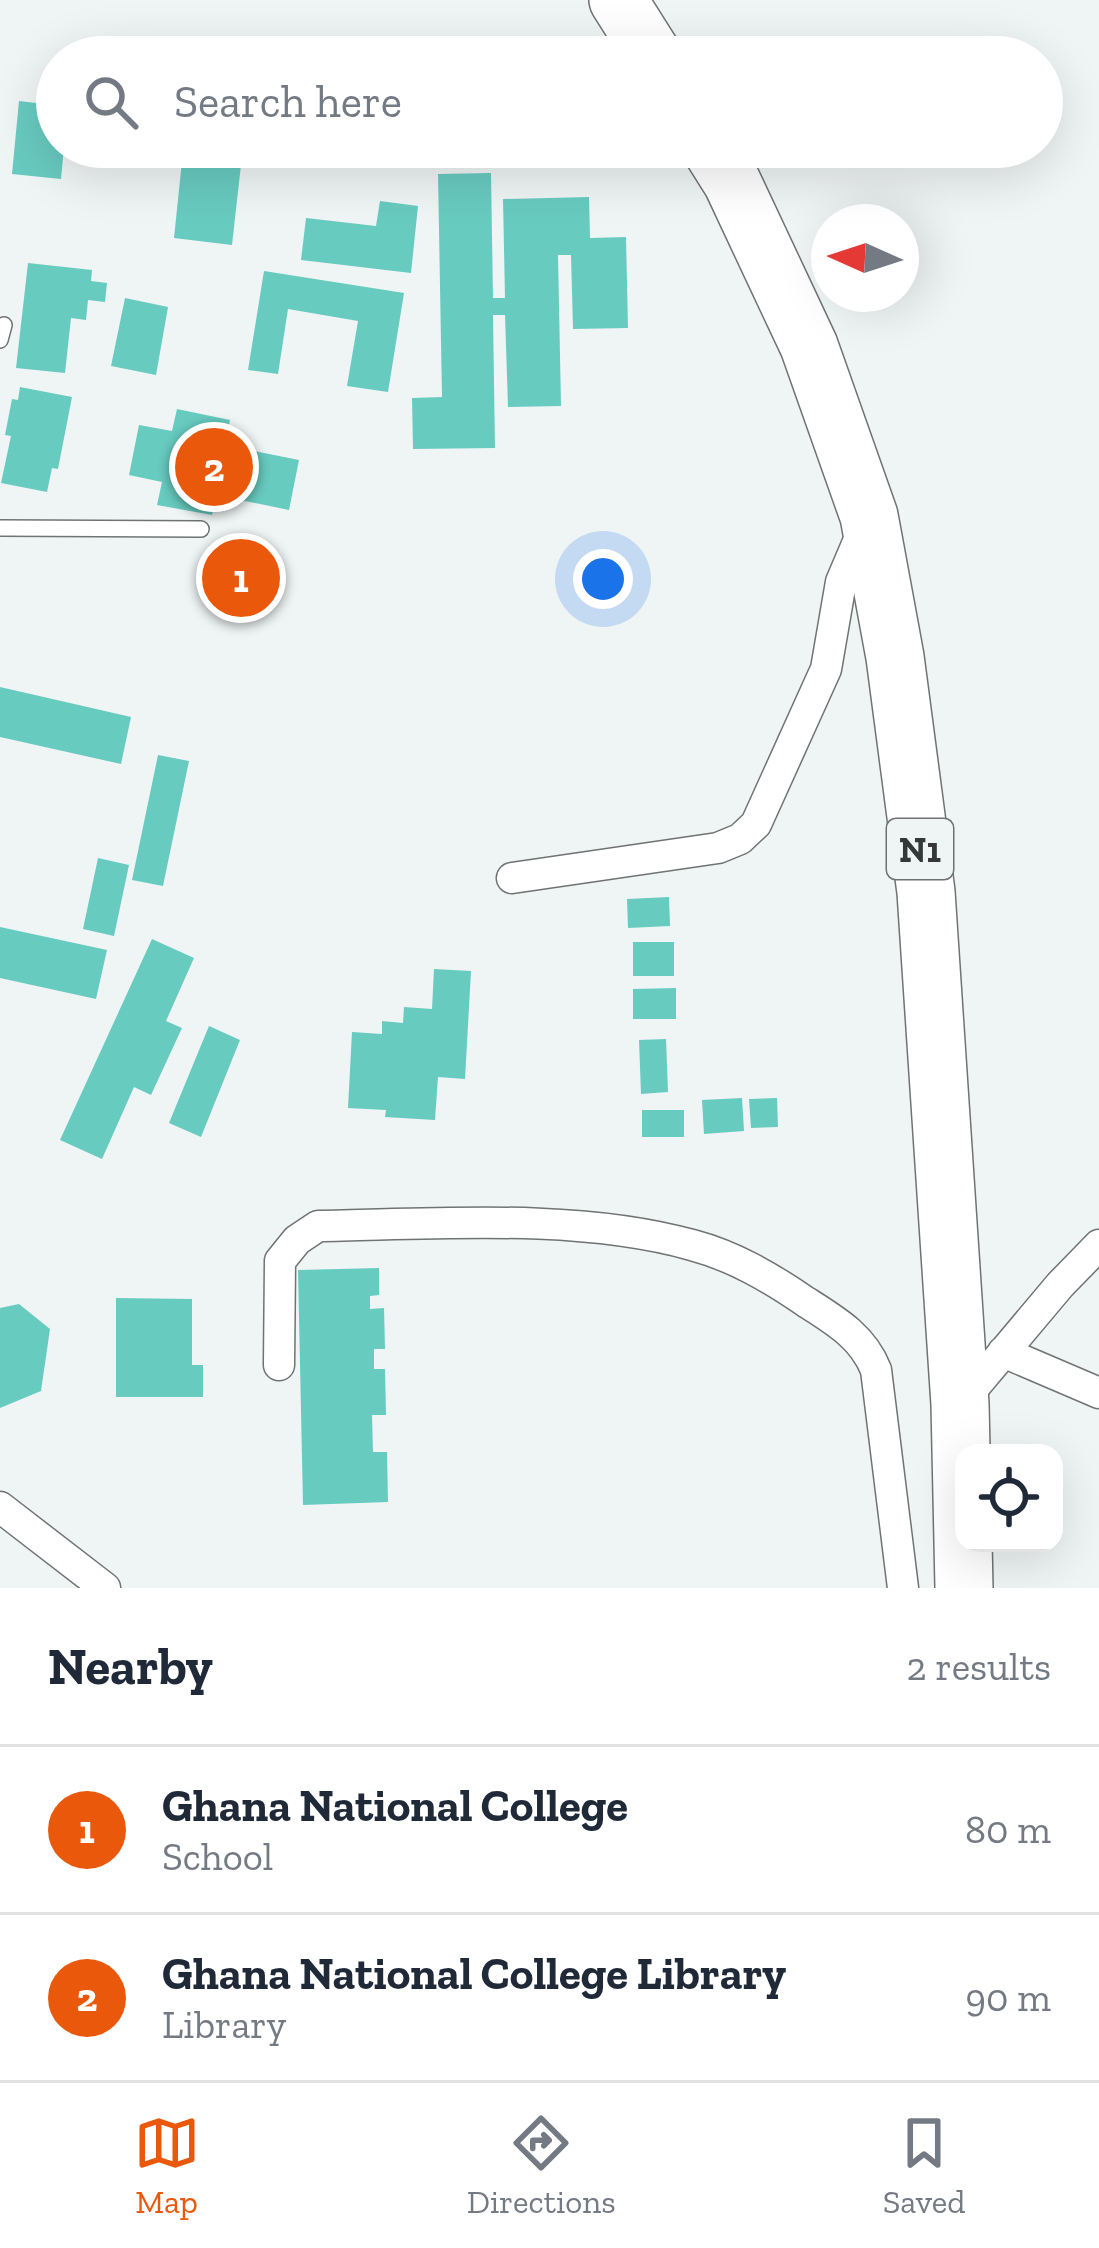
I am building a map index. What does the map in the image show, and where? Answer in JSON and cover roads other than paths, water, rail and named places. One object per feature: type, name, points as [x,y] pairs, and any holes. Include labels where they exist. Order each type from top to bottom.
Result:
[{"type":"highway","points":[[618,0],[641,36]]},
{"type":"highway","name":"N1","points":[[723,168],[808,346],[869,516],[895,657],[926,892],[960,1404],[964,1588]]},
{"type":"street","points":[[512,878],[718,848],[740,839],[756,824],[826,669],[841,582],[869,516]]},
{"type":"street","points":[[279,1365],[280,1261],[297,1240],[318,1226],[626,1230],[695,1245],[760,1271],[844,1327],[867,1348],[876,1370],[903,1588]]},
{"type":"street","points":[[960,1404],[1099,1245]]},
{"type":"street","points":[[1003,1352],[1099,1393]]},
{"type":"street","points":[[0,1507],[105,1588]]},
{"type":"lane","points":[[0,528],[201,530]]},
{"type":"place","name":"Ghana National College Library","points":[[214,467]]},
{"type":"place","name":"Ghana National College","points":[[241,578]]}]
